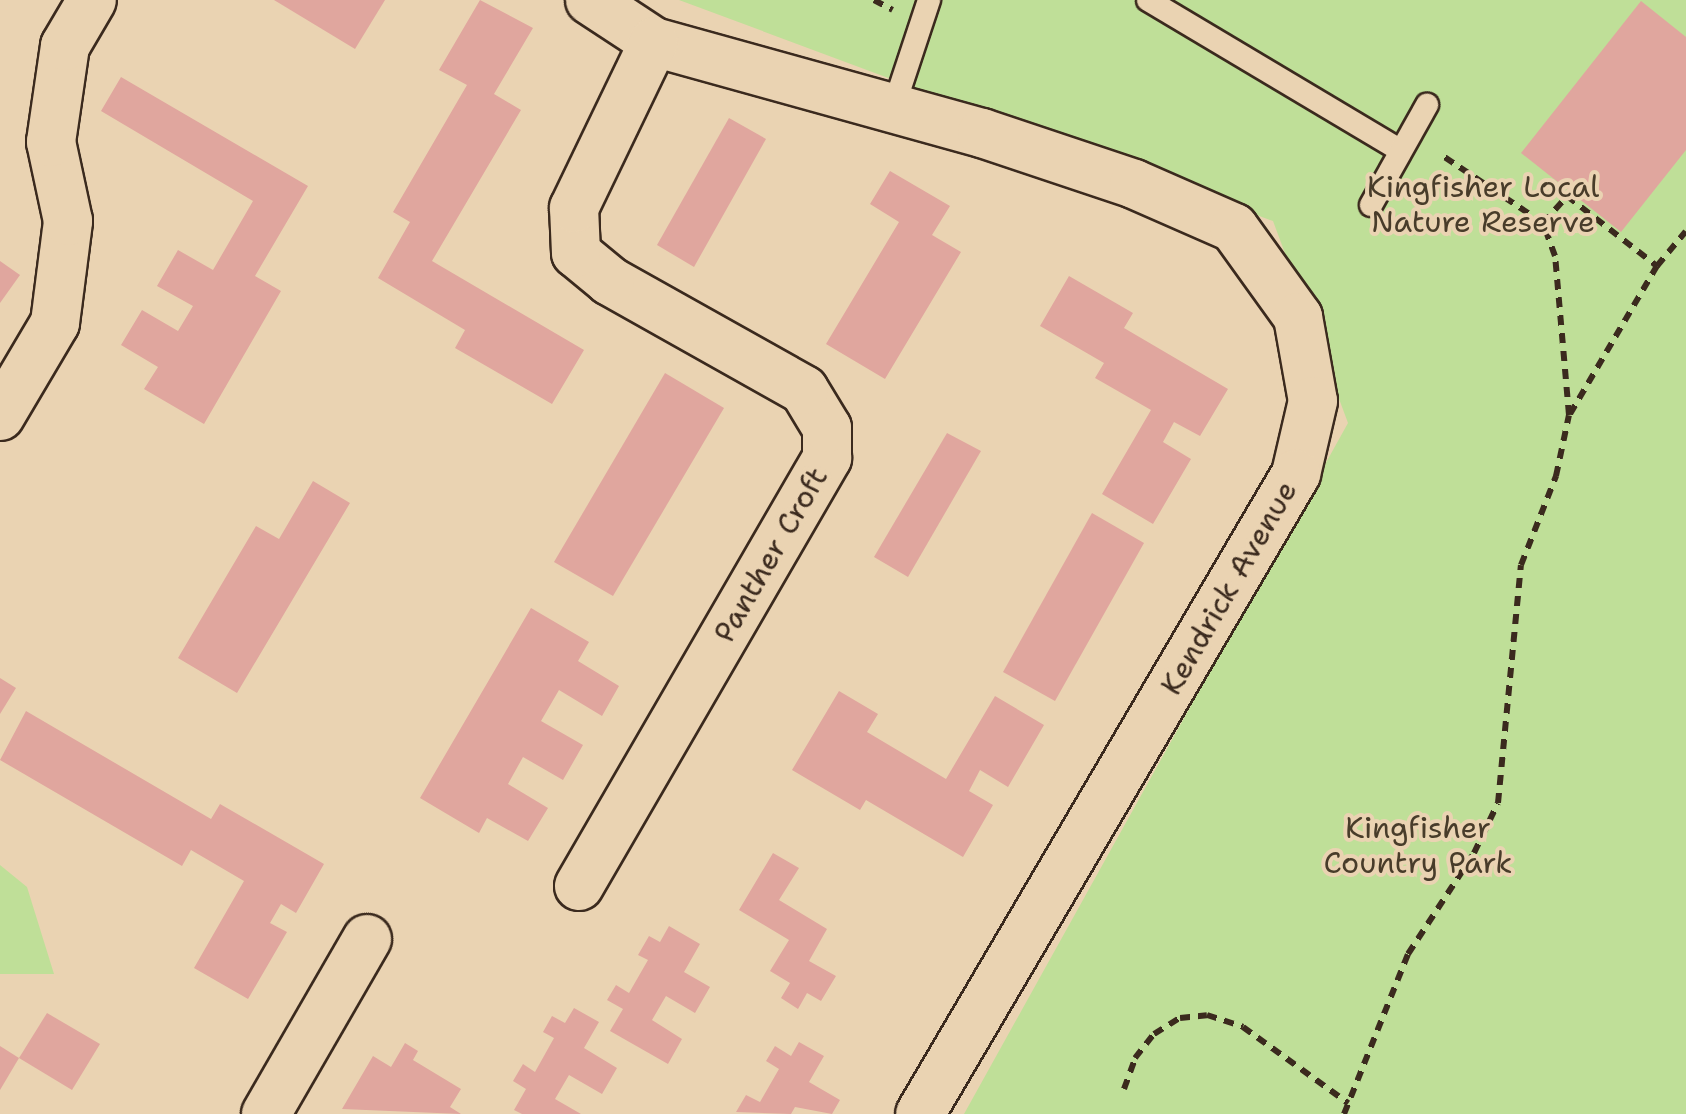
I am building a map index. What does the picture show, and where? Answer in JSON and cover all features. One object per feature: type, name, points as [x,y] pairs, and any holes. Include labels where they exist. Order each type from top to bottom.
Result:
[{"type":"street","points":[[0,416],[55,323],[68,221],[52,142],[65,46],[92,0]]},
{"type":"street","name":"Kendrick Avenue","points":[[590,0],[654,42],[893,109],[1134,184],[1234,228],[1298,316],[1313,401],[1296,474],[920,1114]]},
{"type":"street","name":"Panther Croft","points":[[579,886],[827,458],[828,428],[804,390],[610,281],[576,252],[574,208],[654,42]]},
{"type":"street","points":[[266,1114],[366,938]]},
{"type":"lane","points":[[893,109],[929,0]]},
{"type":"lane","points":[[1148,0],[1405,142]]},
{"type":"lane","points":[[1371,205],[1427,105]]},
{"type":"path","points":[[1344,1114],[1408,954],[1474,853],[1498,803],[1522,565],[1556,476],[1569,415],[1555,256],[1543,222],[1405,142]]},
{"type":"path","points":[[1543,222],[1567,196],[1657,266]]},
{"type":"path","points":[[1569,415],[1657,266],[1686,231]]},
{"type":"path","points":[[1124,1089],[1135,1058],[1154,1034],[1180,1018],[1207,1015],[1243,1027],[1348,1102]]},
{"type":"green space","name":"Kingfisher Local Nature Reserve","points":[[679,0],[1686,0],[1686,1114],[964,1114],[1348,423],[1273,221]]},
{"type":"green space","points":[[0,865],[27,887],[54,974],[0,974]]},
{"type":"building","points":[[274,0],[385,0],[355,49]]},
{"type":"building","points":[[480,0],[533,28],[494,94],[521,110],[432,261],[584,350],[552,404],[455,348],[465,330],[378,278],[410,222],[393,212],[467,85],[439,70]]},
{"type":"building","points":[[1641,1],[1686,37],[1686,150],[1621,232],[1521,153]]},
{"type":"building","points":[[121,77],[308,186],[255,276],[281,291],[204,424],[144,389],[158,367],[121,345],[142,310],[178,331],[193,306],[157,286],[178,250],[213,270],[253,201],[101,111]]},
{"type":"building","points":[[729,118],[766,139],[694,267],[657,245]]},
{"type":"building","points":[[890,171],[950,206],[932,235],[961,252],[885,379],[826,344],[899,222],[870,204]]},
{"type":"building","points":[[0,261],[20,275],[0,303]]},
{"type":"building","points":[[1069,276],[1133,313],[1124,328],[1228,389],[1200,436],[1174,422],[1163,442],[1191,459],[1153,524],[1102,494],[1151,410],[1095,378],[1104,363],[1040,326]]},
{"type":"building","points":[[665,373],[724,408],[613,596],[554,562]]},
{"type":"building","points":[[947,433],[981,451],[908,577],[874,557]]},
{"type":"building","points":[[313,481],[350,503],[237,693],[178,658],[256,526],[279,539]]},
{"type":"building","points":[[1092,513],[1144,543],[1055,701],[1003,672]]},
{"type":"building","points":[[531,608],[589,642],[578,661],[619,686],[602,716],[559,690],[541,721],[583,745],[563,780],[523,757],[508,784],[548,808],[528,841],[487,818],[479,833],[420,798]]},
{"type":"building","points":[[0,678],[16,688],[0,714]]},
{"type":"building","points":[[839,691],[878,714],[867,732],[946,779],[995,696],[1044,725],[1008,787],[980,770],[969,791],[993,805],[963,857],[866,800],[860,810],[792,770]]},
{"type":"building","points":[[26,711],[211,819],[220,804],[324,864],[296,913],[281,904],[270,923],[287,932],[248,999],[194,968],[244,881],[191,850],[182,866],[0,760]]},
{"type":"building","points":[[773,853],[799,868],[779,900],[827,929],[809,961],[836,976],[821,1001],[807,993],[798,1009],[781,998],[790,983],[770,971],[789,940],[739,910]]},
{"type":"building","points":[[669,926],[700,944],[684,972],[710,987],[695,1013],[666,996],[652,1020],[682,1039],[668,1064],[610,1031],[623,1009],[607,1000],[616,985],[629,993],[648,960],[638,955],[649,936],[660,942]]},
{"type":"building","points":[[574,1008],[599,1022],[584,1048],[617,1068],[602,1094],[569,1075],[555,1099],[581,1114],[522,1114],[514,1110],[526,1089],[513,1081],[523,1064],[535,1072],[554,1038],[543,1032],[552,1016],[565,1023]]},
{"type":"building","points":[[47,1013],[100,1044],[72,1090],[19,1058]]},
{"type":"building","points":[[799,1042],[824,1056],[809,1082],[840,1100],[832,1114],[795,1107],[791,1114],[736,1112],[746,1095],[760,1102],[779,1069],[766,1061],[775,1046],[791,1056]]},
{"type":"building","points":[[405,1043],[418,1051],[413,1060],[461,1089],[450,1107],[461,1114],[342,1109],[373,1056],[391,1067]]},
{"type":"building","points":[[0,1046],[19,1058],[0,1090]]},
{"type":"park label","name":"Kingfisher Country Park","points":[[1418,845]]}]
